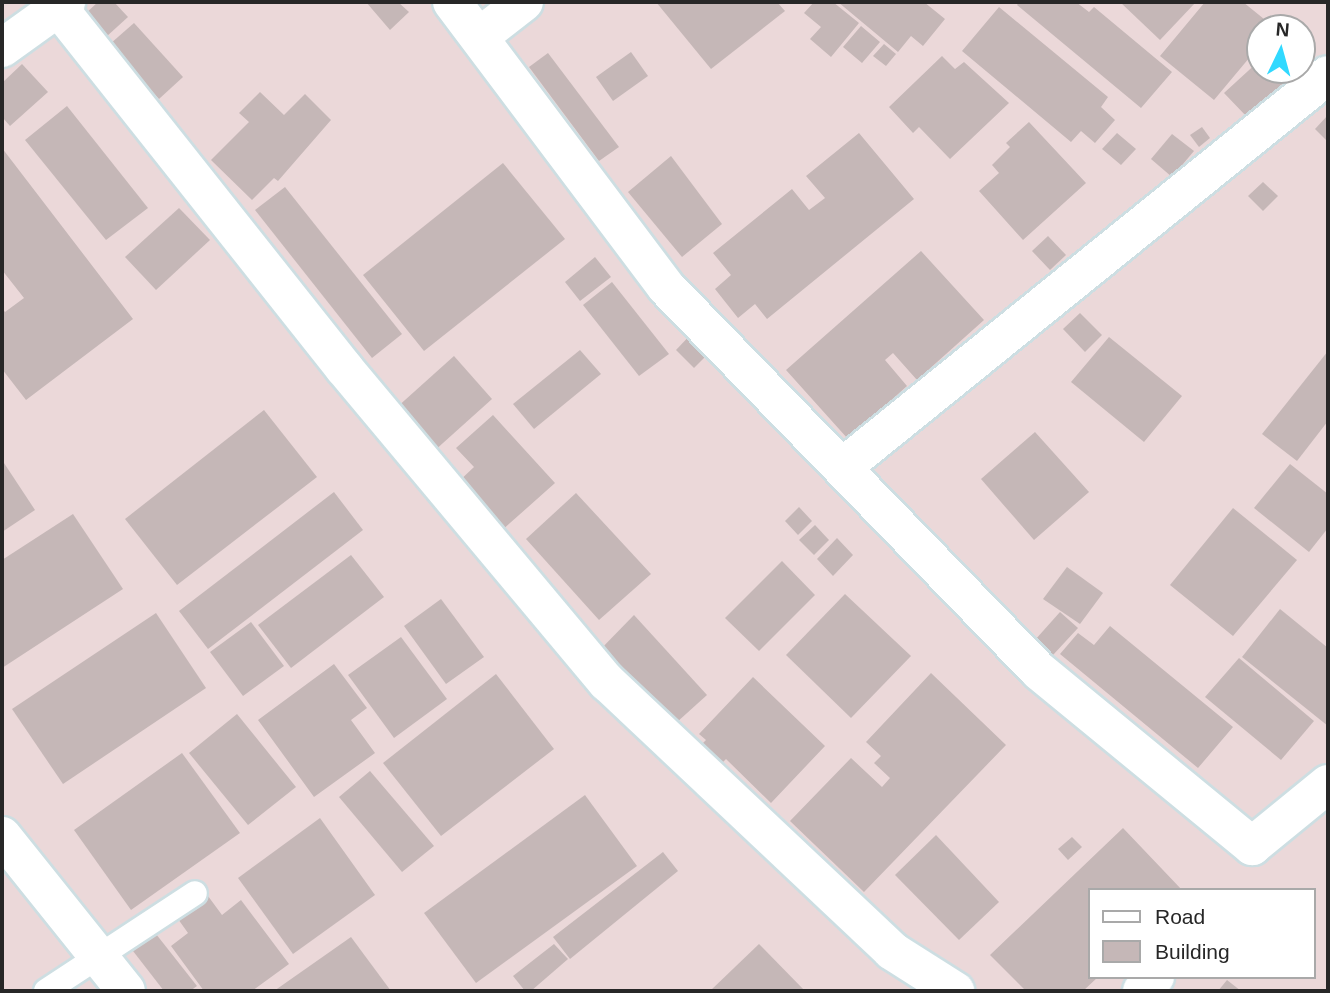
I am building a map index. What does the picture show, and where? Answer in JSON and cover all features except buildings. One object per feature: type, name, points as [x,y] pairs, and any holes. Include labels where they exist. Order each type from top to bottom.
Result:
[{"type":"street","points":[[452,2],[666,287],[844,466],[1039,671],[1252,846],[1328,784]]},
{"type":"street","points":[[479,37],[524,2]]},
{"type":"street","points":[[2,48],[60,4],[344,368],[607,682],[892,951],[955,991]]},
{"type":"street","points":[[844,466],[1328,75]]},
{"type":"street","points":[[2,836],[126,991]]},
{"type":"lane","points":[[46,991],[195,893]]}]
